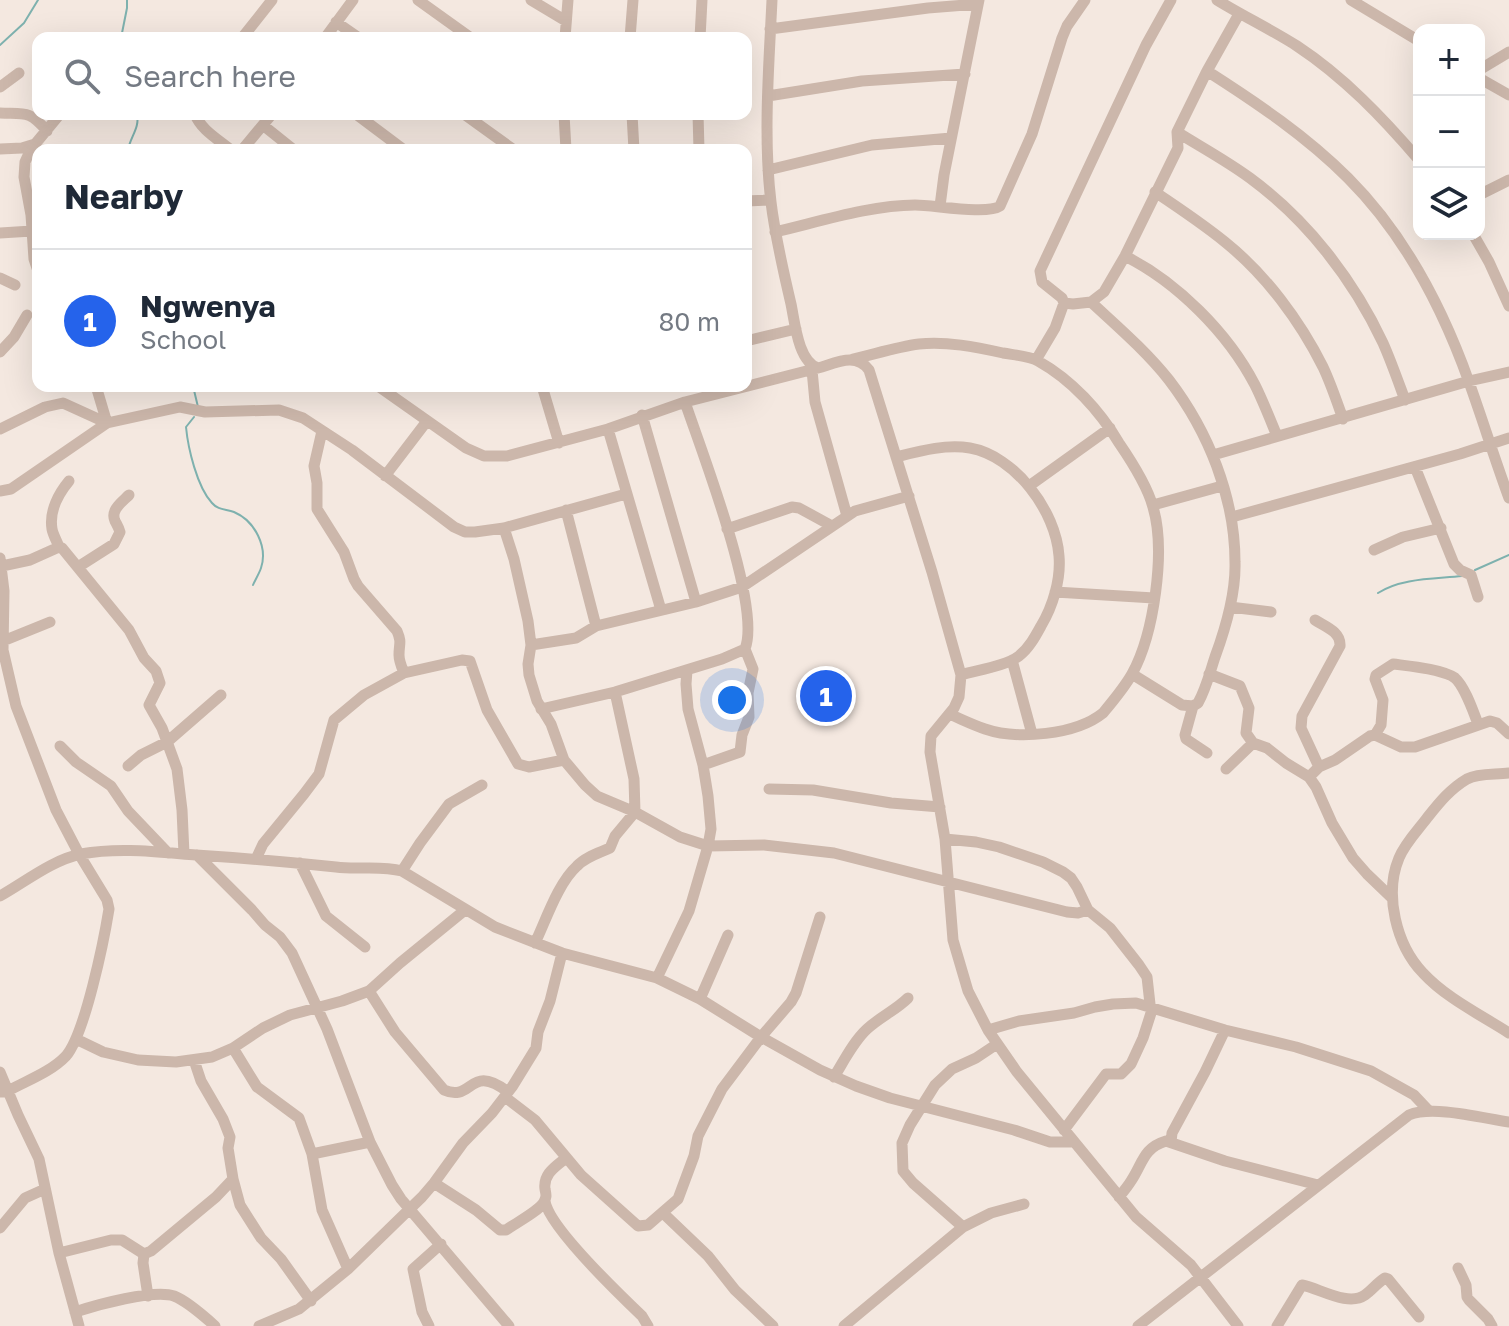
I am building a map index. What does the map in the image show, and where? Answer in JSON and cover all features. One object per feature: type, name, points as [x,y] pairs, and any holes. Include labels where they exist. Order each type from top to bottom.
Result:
[{"type":"street","points":[[247,32],[272,0]]},
{"type":"street","points":[[329,32],[353,0]]},
{"type":"street","points":[[418,0],[463,32]]},
{"type":"street","points":[[531,0],[566,21]]},
{"type":"street","points":[[565,32],[568,0]]},
{"type":"street","points":[[630,32],[633,0]]},
{"type":"street","points":[[700,32],[702,0]]},
{"type":"street","points":[[772,0],[768,96],[770,200],[796,329],[805,358],[815,369],[815,402],[847,516]]},
{"type":"street","points":[[775,232],[892,206],[991,210],[1000,206],[1032,134],[1062,38],[1085,0]]},
{"type":"street","points":[[1171,0],[1146,45],[1040,271],[1042,282],[1057,293],[1064,303],[1091,302],[1104,292],[1178,148],[1177,132],[1239,14]]},
{"type":"street","points":[[1217,0],[1298,47],[1346,84],[1413,153]]},
{"type":"street","points":[[1351,0],[1413,37]]},
{"type":"street","points":[[770,29],[979,2],[940,206]]},
{"type":"street","points":[[336,22],[350,32]]},
{"type":"street","points":[[1485,66],[1509,52]]},
{"type":"street","points":[[1207,71],[1288,126],[1348,179],[1381,216],[1426,286],[1469,381],[1509,498]]},
{"type":"street","points":[[0,87],[19,73]]},
{"type":"street","points":[[768,96],[862,81],[965,74]]},
{"type":"street","points":[[1485,81],[1509,95]]},
{"type":"street","points":[[0,113],[32,116]]},
{"type":"street","points":[[36,120],[47,131]]},
{"type":"street","points":[[35,144],[55,120]]},
{"type":"street","points":[[198,120],[224,144]]},
{"type":"street","points":[[248,144],[268,120]]},
{"type":"street","points":[[364,120],[396,144]]},
{"type":"street","points":[[472,120],[506,144]]},
{"type":"street","points":[[564,120],[566,144]]},
{"type":"street","points":[[632,120],[634,144]]},
{"type":"street","points":[[698,120],[699,144]]},
{"type":"street","points":[[264,126],[286,144]]},
{"type":"street","points":[[1177,132],[1249,177],[1274,198],[1333,260],[1356,293],[1383,343],[1405,400]]},
{"type":"street","points":[[768,170],[872,145],[951,138]]},
{"type":"street","points":[[0,149],[32,145]]},
{"type":"street","points":[[0,233],[32,231],[24,169],[32,148]]},
{"type":"street","points":[[1485,192],[1509,180]]},
{"type":"street","points":[[1155,192],[1228,244],[1263,279],[1305,335],[1343,419]]},
{"type":"street","points":[[752,201],[770,200]]},
{"type":"street","points":[[1476,240],[1509,306]]},
{"type":"street","points":[[1125,256],[1144,265],[1207,318],[1235,353],[1254,384],[1277,436]]},
{"type":"street","points":[[0,278],[15,285]]},
{"type":"street","points":[[1091,302],[1149,355],[1185,403],[1213,455],[1232,517],[1236,563],[1230,607],[1223,636],[1201,698],[1193,706],[1185,735],[1186,739],[1207,753]]},
{"type":"street","points":[[1036,360],[1055,328],[1064,303]]},
{"type":"street","points":[[0,352],[14,337],[27,315]]},
{"type":"street","points":[[752,340],[796,329]]},
{"type":"street","points":[[752,385],[918,344],[941,343],[999,352],[1036,360],[1081,395],[1110,428],[1127,455],[1153,505],[1159,559],[1142,651],[1132,674],[1097,717],[1061,731],[1032,734],[987,730],[949,714]]},
{"type":"street","points":[[852,359],[869,370],[961,675],[959,697],[930,742],[931,765],[945,839],[951,930],[961,974],[988,1030],[1017,1072],[1136,1217],[1202,1276],[1236,1325]]},
{"type":"street","points":[[1213,455],[1509,372]]},
{"type":"street","points":[[98,392],[107,423]]},
{"type":"street","points":[[386,392],[466,448],[484,456],[507,456],[608,429],[642,415],[724,392]]},
{"type":"street","points":[[544,392],[559,443]]},
{"type":"street","points":[[541,709],[615,692],[738,654],[745,649],[748,641],[746,603],[727,529],[685,402]]},
{"type":"street","points":[[0,429],[45,407],[63,403],[107,423]]},
{"type":"street","points":[[0,491],[11,489],[107,423],[180,407],[219,413],[268,409],[303,418],[465,532],[504,528],[626,494]]},
{"type":"street","points":[[642,415],[696,602]]},
{"type":"street","points":[[385,476],[427,421]]},
{"type":"street","points":[[1029,486],[1110,428]]},
{"type":"street","points":[[608,429],[661,610]]},
{"type":"street","points":[[322,431],[314,466],[317,509],[344,552],[358,586],[397,631],[404,673]]},
{"type":"street","points":[[1232,517],[1509,438]]},
{"type":"street","points":[[896,457],[943,447],[970,448],[990,456],[1013,470],[1029,486],[1052,528],[1059,554],[1055,592],[1049,613],[1032,642],[1012,660],[961,675]]},
{"type":"street","points":[[1415,467],[1454,564],[1470,574],[1478,597]]},
{"type":"street","points":[[69,481],[57,495],[52,528],[59,547],[113,608],[144,658],[160,677],[149,705],[177,769],[190,854],[285,943],[318,1008],[370,1142],[392,1185],[509,1326]]},
{"type":"street","points":[[1153,505],[1222,486]]},
{"type":"street","points":[[78,567],[114,544],[120,532],[114,513],[129,495]]},
{"type":"street","points":[[531,645],[576,638],[596,626],[696,602],[742,587],[855,511],[909,496]]},
{"type":"street","points":[[727,529],[792,507],[832,526]]},
{"type":"street","points":[[566,510],[596,626]]},
{"type":"street","points":[[504,528],[528,621],[531,645],[529,675],[564,760],[597,796],[635,812],[680,837],[708,846],[764,845],[834,853],[1067,912],[1088,910]]},
{"type":"street","points":[[1374,550],[1403,537],[1441,528]]},
{"type":"street","points":[[4,1091],[51,1067],[66,1056],[76,1039],[91,990],[109,909],[46,788],[16,706],[2,647],[1,562],[30,560],[59,547]]},
{"type":"street","points":[[1055,592],[1154,598]]},
{"type":"street","points":[[1230,607],[1271,612]]},
{"type":"street","points":[[1315,620],[1333,631],[1340,641],[1302,716],[1301,728],[1319,767]]},
{"type":"street","points":[[2,647],[50,622]]},
{"type":"street","points":[[703,765],[740,752],[742,748],[742,735],[749,717],[748,693],[753,669],[745,649]]},
{"type":"street","points":[[256,859],[263,844],[319,774],[334,720],[364,695],[404,673],[462,660],[470,661],[487,710],[518,764],[529,767],[564,760]]},
{"type":"street","points":[[1012,660],[1032,734]]},
{"type":"street","points":[[1375,735],[1381,725],[1383,700],[1376,675],[1393,664],[1429,669],[1455,678],[1478,724]]},
{"type":"street","points":[[657,978],[689,911],[711,829],[703,765],[688,709],[687,670]]},
{"type":"street","points":[[1132,674],[1182,705],[1193,706]]},
{"type":"street","points":[[1209,674],[1240,686],[1249,708],[1246,733],[1253,743],[1267,748],[1309,777],[1353,858],[1392,898]]},
{"type":"street","points":[[535,943],[571,872],[582,861],[610,848],[615,836],[635,812],[634,779],[615,692]]},
{"type":"street","points":[[128,766],[141,755],[167,742],[221,695]]},
{"type":"street","points":[[1309,777],[1319,767],[1370,736],[1375,735],[1401,747],[1415,747],[1490,721],[1509,734]]},
{"type":"street","points":[[1226,769],[1253,743]]},
{"type":"street","points":[[60,746],[76,762],[111,786],[128,811],[168,853]]},
{"type":"street","points":[[1509,773],[1473,777],[1443,797],[1399,858],[1392,898],[1399,932],[1423,973],[1447,993],[1509,1033]]},
{"type":"street","points":[[402,871],[449,804],[482,785]]},
{"type":"street","points":[[769,789],[813,790],[891,803],[940,807]]},
{"type":"street","points":[[945,839],[988,844],[1043,862],[1071,878],[1088,910],[1110,928],[1147,977],[1151,1013],[1131,1064],[1121,1074],[1106,1074],[1064,1130]]},
{"type":"street","points":[[0,896],[79,854],[134,850],[341,868],[386,867],[402,871],[495,927],[562,953],[657,978],[700,999],[834,1077],[890,1098],[1050,1142],[1074,1142]]},
{"type":"street","points":[[300,863],[326,916],[365,947]]},
{"type":"street","points":[[76,1039],[103,1052],[138,1060],[176,1062],[212,1057],[290,1015],[369,991],[465,910]]},
{"type":"street","points":[[369,991],[395,1032],[444,1090],[459,1093],[475,1082],[495,1082],[535,1120],[581,1175],[638,1226],[648,1225],[673,1205],[682,1192],[698,1136],[722,1089],[791,1002],[820,917]]},
{"type":"street","points":[[700,999],[728,935]]},
{"type":"street","points":[[259,1326],[290,1314],[311,1301],[348,1269],[434,1183],[463,1143],[492,1113],[538,1044],[538,1032],[550,1001],[562,953]]},
{"type":"street","points":[[834,1077],[867,1029],[908,998]]},
{"type":"street","points":[[988,1030],[1019,1021],[1113,1004],[1136,1003],[1371,1071],[1414,1095],[1429,1111]]},
{"type":"street","points":[[1171,1142],[1172,1133],[1225,1030]]},
{"type":"street","points":[[963,1227],[903,1171],[902,1143],[935,1085],[952,1069],[997,1044]]},
{"type":"street","points":[[233,1048],[257,1087],[299,1118],[312,1154],[322,1210],[348,1269]]},
{"type":"street","points":[[194,1060],[201,1081],[230,1137],[228,1148],[240,1205],[311,1301]]},
{"type":"street","points":[[0,1072],[4,1091],[39,1159],[59,1253],[79,1326]]},
{"type":"street","points":[[1138,1326],[1403,1118],[1415,1112],[1429,1111],[1509,1122]]},
{"type":"street","points":[[1119,1197],[1147,1152],[1166,1141],[1225,1161],[1318,1185]]},
{"type":"street","points":[[312,1154],[370,1142]]},
{"type":"street","points":[[566,1158],[545,1177],[543,1185],[549,1214],[648,1326]]},
{"type":"street","points":[[144,1254],[216,1197],[233,1179]]},
{"type":"street","points":[[434,1183],[500,1230],[506,1230],[545,1201]]},
{"type":"street","points":[[0,1228],[25,1198],[45,1189]]},
{"type":"street","points":[[844,1326],[963,1227],[991,1213],[1024,1204]]},
{"type":"street","points":[[663,1213],[773,1326]]},
{"type":"street","points":[[59,1253],[122,1240],[144,1254]]},
{"type":"street","points":[[429,1326],[422,1312],[413,1269],[441,1244]]},
{"type":"street","points":[[144,1254],[148,1296]]},
{"type":"street","points":[[1458,1268],[1466,1285],[1467,1297],[1492,1326]]},
{"type":"street","points":[[1277,1326],[1302,1285],[1353,1299],[1363,1296],[1385,1278],[1419,1317]]},
{"type":"street","points":[[75,1312],[106,1302],[172,1296],[215,1326]]},
{"type":"waterway","points":[[0,45],[24,23],[38,0]]},
{"type":"waterway","points":[[122,32],[127,0]]},
{"type":"waterway","points":[[130,144],[137,120]]},
{"type":"waterway","points":[[194,392],[198,407]]},
{"type":"waterway","points":[[194,417],[186,427],[191,456],[202,487],[214,505],[234,512],[248,522],[261,543],[263,560],[253,585]]},
{"type":"waterway","points":[[1475,570],[1509,555]]},
{"type":"waterway","points":[[1378,593],[1407,582],[1462,576]]},
{"type":"place","name":"Ngwenya","points":[[826,696]]}]
